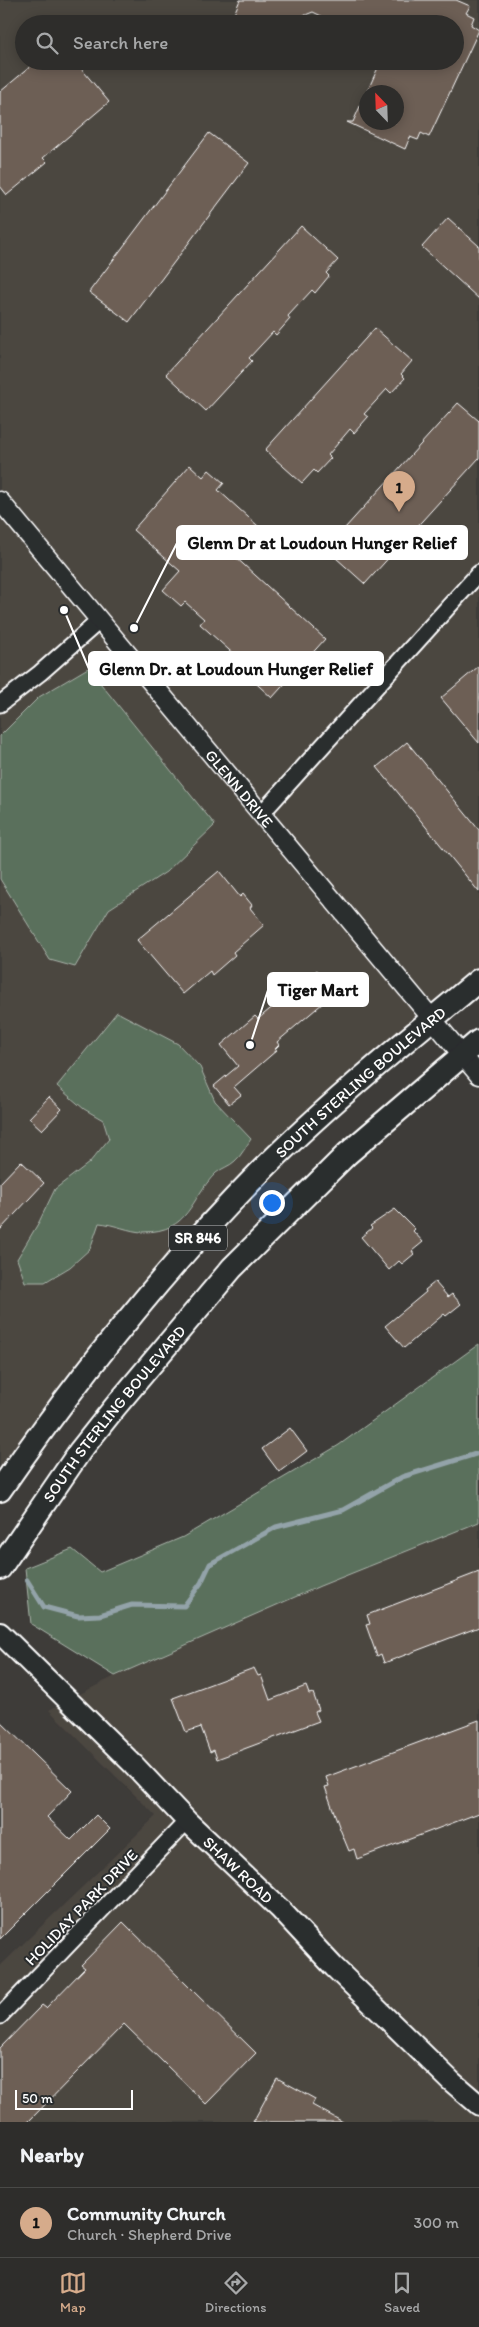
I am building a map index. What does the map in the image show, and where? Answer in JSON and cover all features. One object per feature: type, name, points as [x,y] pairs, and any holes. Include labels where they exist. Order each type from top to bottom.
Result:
[{"type":"main road","name":"SOUTH STERLING BOULEVARD","points":[[0,1490],[72,1389],[119,1328],[199,1237],[264,1169],[432,1019],[479,980]]},
{"type":"main road","name":"SOUTH STERLING BOULEVARD","points":[[0,1568],[80,1451],[232,1268],[347,1154],[479,1041]]},
{"type":"main road","name":"SHAW ROAD","points":[[0,1633],[133,1764],[187,1821],[280,1909],[334,1967],[451,2081],[479,2105]]},
{"type":"street","name":"GLENN DRIVE","points":[[0,501],[479,1075]]},
{"type":"street","points":[[262,813],[479,573]]},
{"type":"street","points":[[0,704],[40,673],[99,621]]},
{"type":"street","name":"HOLIDAY PARK DRIVE","points":[[0,2016],[187,1821]]},
{"type":"shaded area","points":[[0,0],[479,0],[479,980],[264,1169],[0,1490],[0,879],[50,960],[75,967],[109,909],[166,872],[135,726],[88,668],[39,697],[0,736]],"holes":[[[161,1037],[178,1044],[200,1067],[215,1101],[251,1139],[236,1161],[217,1173],[201,1191],[185,1218],[169,1228],[142,1232],[113,1224],[99,1223],[90,1249],[70,1267],[45,1282],[39,1222],[55,1189],[89,1163],[109,1139],[103,1120],[84,1109]]]},
{"type":"shaded area","points":[[479,1522],[479,2122],[0,2122],[0,1966],[156,1816],[49,1710],[115,1676],[320,1586]]},
{"type":"green space","points":[[88,668],[215,825],[166,872],[109,909],[75,967],[50,960],[0,879],[0,736],[39,697]]},
{"type":"green space","points":[[117,1012],[178,1044],[200,1067],[215,1101],[251,1139],[237,1159],[216,1173],[187,1212],[171,1226],[159,1231],[143,1232],[99,1223],[90,1249],[70,1267],[45,1282],[25,1282],[17,1259],[39,1222],[55,1189],[89,1163],[109,1139],[103,1120],[84,1109],[57,1086]]},
{"type":"green space","points":[[479,1344],[479,1522],[320,1586],[115,1676],[31,1624],[25,1568],[72,1549],[100,1572],[183,1537],[339,1445]]},
{"type":"building","points":[[240,0],[456,0],[470,6],[466,13],[474,17],[471,25],[479,30],[464,62],[464,15],[319,15],[313,12],[305,15],[234,14]]},
{"type":"building","points":[[26,70],[82,70],[109,102],[43,158],[47,162],[7,195],[0,186],[0,92]]},
{"type":"building","points":[[377,70],[460,70],[429,137],[421,133],[418,140],[410,137],[405,149],[364,130],[404,130],[404,85],[370,85]]},
{"type":"building","points":[[359,109],[359,128],[347,122],[353,122]]},
{"type":"building","points":[[209,133],[249,163],[129,322],[89,292]]},
{"type":"building","points":[[448,218],[479,246],[479,299],[422,247]]},
{"type":"building","points":[[301,226],[338,260],[326,273],[329,276],[315,293],[312,290],[288,316],[290,319],[276,335],[273,332],[249,358],[252,361],[206,411],[166,374]]},
{"type":"building","points":[[375,328],[412,361],[401,374],[405,378],[391,393],[387,389],[364,414],[368,417],[354,433],[350,429],[328,455],[331,458],[317,473],[314,470],[302,483],[265,450]]},
{"type":"building","points":[[458,403],[479,421],[479,458],[365,584],[326,549]]},
{"type":"building","points":[[190,465],[203,477],[209,470],[224,483],[218,490],[258,526],[232,554],[325,639],[272,698],[234,663],[238,658],[200,624],[204,619],[185,602],[181,606],[163,590],[180,571],[133,530]]},
{"type":"building","points":[[479,666],[479,743],[441,698]]},
{"type":"building","points":[[407,742],[479,830],[479,892],[377,767]]},
{"type":"building","points":[[219,871],[240,897],[243,894],[252,905],[250,908],[264,925],[233,952],[235,955],[212,975],[210,971],[183,994],[137,940]]},
{"type":"building","points":[[317,970],[336,992],[277,1042],[279,1045],[275,1049],[277,1050],[234,1087],[241,1095],[229,1104],[214,1086],[238,1066],[221,1045],[255,1016],[258,1019]]},
{"type":"building","points":[[49,1097],[62,1109],[42,1130],[29,1118]]},
{"type":"building","points":[[21,1161],[44,1183],[0,1230],[0,1183]]},
{"type":"building","points":[[395,1209],[415,1229],[413,1231],[423,1242],[412,1251],[414,1254],[402,1264],[399,1261],[389,1270],[361,1237],[372,1228],[370,1226]]},
{"type":"building","points":[[435,1282],[448,1297],[452,1294],[461,1304],[446,1316],[444,1314],[404,1348],[385,1326],[426,1292],[425,1290]]},
{"type":"building","points":[[290,1428],[307,1451],[279,1472],[262,1449]]},
{"type":"building","points":[[479,1572],[479,1627],[384,1663],[381,1654],[377,1656],[366,1625],[370,1624],[367,1615]]},
{"type":"building","points":[[254,1668],[258,1676],[261,1675],[270,1700],[306,1686],[309,1694],[313,1693],[319,1710],[315,1712],[319,1721],[217,1759],[214,1750],[210,1752],[201,1727],[186,1732],[173,1698]]},
{"type":"building","points":[[479,1720],[479,1813],[357,1859],[354,1849],[349,1851],[340,1829],[325,1787],[329,1786],[326,1777]]},
{"type":"building","points":[[0,1721],[72,1791],[47,1817],[71,1840],[96,1815],[110,1829],[0,1939]]},
{"type":"building","points":[[123,1922],[256,2053],[206,2104],[124,2024],[28,2122],[0,2122],[0,2048],[42,2005],[46,2008],[85,1968],[81,1965]]},
{"type":"building","points":[[277,2078],[315,2099],[312,2105],[343,2122],[253,2122]]},
{"type":"waterway","points":[[27,1580],[44,1607],[78,1616],[100,1615],[132,1605],[184,1606],[201,1583],[210,1564],[276,1527],[343,1510],[402,1477],[479,1453]]},
{"type":"place","name":"Community Church","points":[[399,512]]},
{"type":"place","name":"Glenn Dr. at Loudoun Hunger Relief","points":[[64,610]]},
{"type":"place","name":"Glenn Dr at Loudoun Hunger Relief","points":[[134,628]]},
{"type":"place","name":"Tiger Mart","points":[[250,1045]]}]
